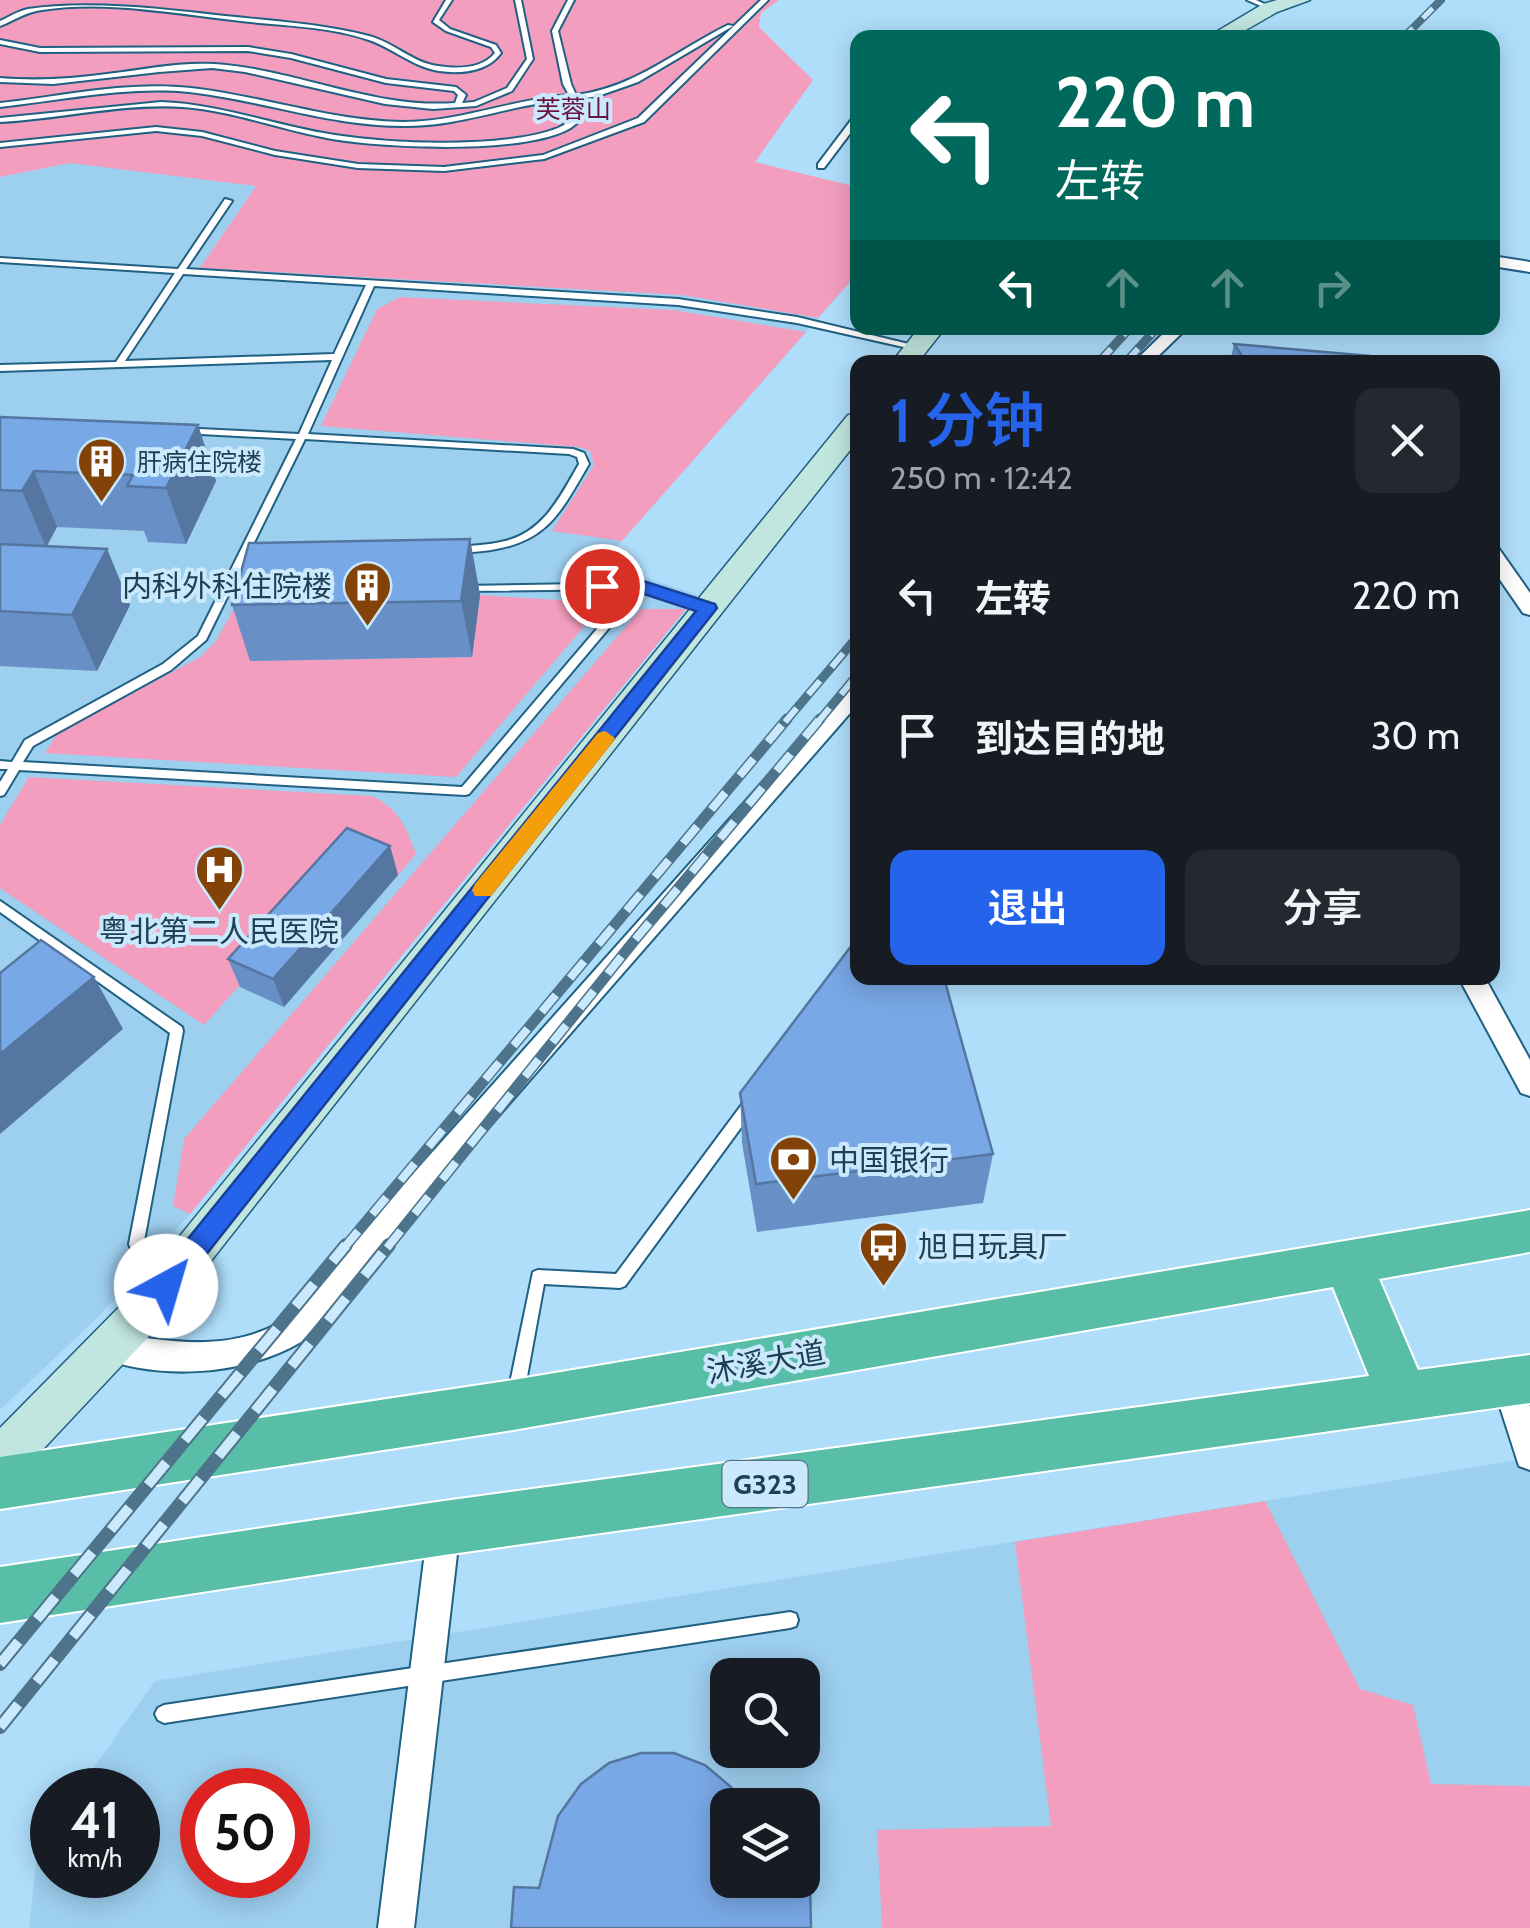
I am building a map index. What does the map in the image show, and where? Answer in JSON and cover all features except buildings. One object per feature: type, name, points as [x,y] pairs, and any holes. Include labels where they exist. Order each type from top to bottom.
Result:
[{"type":"highway","name":"沐溪大道","points":[[0,1483],[513,1405],[1530,1231]]},
{"type":"highway","points":[[1347,1262],[1402,1396]]},
{"type":"highway","name":"G323","points":[[0,1595],[444,1528],[1518,1381]]},
{"type":"main road","points":[[1230,30],[1270,8],[1300,0]]},
{"type":"main road","points":[[0,1461],[181,1267],[850,432]]},
{"type":"street","points":[[1500,261],[1530,266]]},
{"type":"street","points":[[1149,355],[1171,335]]},
{"type":"street","points":[[1500,565],[1530,608]]},
{"type":"street","points":[[110,1347],[198,1358],[236,1357],[267,1347],[291,1332],[850,698]]},
{"type":"street","points":[[1476,985],[1530,1085]]},
{"type":"street","points":[[1518,1381],[1530,1456]]},
{"type":"street","points":[[396,1928],[444,1528]]},
{"type":"lane","points":[[0,24],[47,6],[110,5],[330,28],[373,39],[431,68],[464,70],[492,61],[498,52],[494,46],[448,30],[435,20],[450,0]]},
{"type":"lane","points":[[0,80],[42,82],[190,66],[236,67],[356,98],[476,104],[503,94],[527,69],[530,60],[518,0]]},
{"type":"lane","points":[[0,120],[174,105],[368,141],[496,141],[566,129],[580,116],[567,84],[555,31],[571,0]]},
{"type":"lane","points":[[0,145],[156,129],[202,134],[275,153],[358,166],[444,169],[532,159],[576,148],[641,120],[765,0]]},
{"type":"lane","points":[[1250,0],[1270,8]]},
{"type":"lane","points":[[0,105],[158,88],[408,124],[456,120],[530,101],[604,94],[628,86],[682,50],[741,21]]},
{"type":"lane","points":[[0,42],[40,50],[197,46],[272,52],[360,76],[456,89],[462,95],[458,105]]},
{"type":"lane","points":[[822,166],[850,128]]},
{"type":"lane","points":[[119,362],[228,201]]},
{"type":"lane","points":[[0,260],[176,274],[678,302],[850,331]]},
{"type":"lane","points":[[0,792],[29,743],[186,653],[212,623],[370,285]]},
{"type":"lane","points":[[867,335],[918,346]]},
{"type":"lane","points":[[0,368],[338,357]]},
{"type":"lane","points":[[170,430],[302,434],[570,451],[582,455],[584,464],[538,534],[522,542],[490,548],[432,551]]},
{"type":"lane","points":[[242,561],[261,560]]},
{"type":"lane","points":[[443,588],[640,586],[708,608]]},
{"type":"lane","points":[[0,765],[464,791],[640,586]]},
{"type":"lane","points":[[228,590],[247,590]]},
{"type":"lane","points":[[0,906],[177,1031],[136,1244],[181,1267]]},
{"type":"lane","points":[[513,1405],[538,1277],[620,1281],[762,1088]]},
{"type":"lane","points":[[164,1714],[790,1620]]},
{"type":"shaded area","name":"粤北第二人民医院","points":[[70,163],[845,185],[850,186],[850,282],[602,563],[698,595],[190,1214],[101,1314],[0,1410],[0,177]]},
{"type":"shaded area","points":[[1530,1458],[1530,1928],[29,1928],[32,1898],[160,1898],[160,1768],[94,1768],[155,1681]]},
{"type":"green space","name":"芙蓉山","points":[[0,0],[779,0],[761,13],[759,27],[813,80],[755,162],[850,185],[850,282],[818,318],[682,295],[200,268],[256,186],[70,163],[0,177]]},
{"type":"green space","points":[[400,297],[673,310],[806,332],[622,541],[552,531],[594,465],[590,451],[321,426],[377,309]]},
{"type":"green space","points":[[480,595],[604,603],[456,777],[45,753],[57,734],[200,657],[216,641],[238,601],[251,661],[472,657]]},
{"type":"green space","points":[[641,609],[686,609],[190,1214],[173,1206],[184,1139]]},
{"type":"green space","points":[[29,777],[372,796],[400,820],[416,854],[398,875],[355,857],[204,1025],[0,888],[0,825]]},
{"type":"green space","points":[[1265,1501],[1360,1689],[1413,1705],[1431,1784],[1530,1786],[1530,1928],[882,1928],[877,1830],[1051,1826],[1015,1542]]},
{"type":"railway","points":[[1411,30],[1441,0]]},
{"type":"railway","points":[[1105,355],[1124,335]]},
{"type":"railway","points":[[1132,355],[1151,335]]},
{"type":"railway","points":[[785,722],[850,645]]},
{"type":"railway","points":[[818,722],[850,684]]},
{"type":"railway","points":[[344,1248],[787,719]]},
{"type":"railway","points":[[387,1248],[634,941],[820,719]]},
{"type":"railway","points":[[0,1664],[346,1245]]},
{"type":"railway","points":[[0,1727],[389,1245]]},
{"type":"slow traffic","points":[[483,890],[605,738]]},
{"type":"place","name":"肝病住院楼","points":[[102,504]]},
{"type":"place","name":"内科外科住院楼","points":[[367,628]]},
{"type":"place","name":"粤北第二人民医院","points":[[219,912]]},
{"type":"place","name":"中国银行","points":[[794,1202]]},
{"type":"place","name":"旭日玩具厂","points":[[883,1288]]},
{"type":"route","points":[[166,1286],[708,608],[640,586],[602,586]]}]
